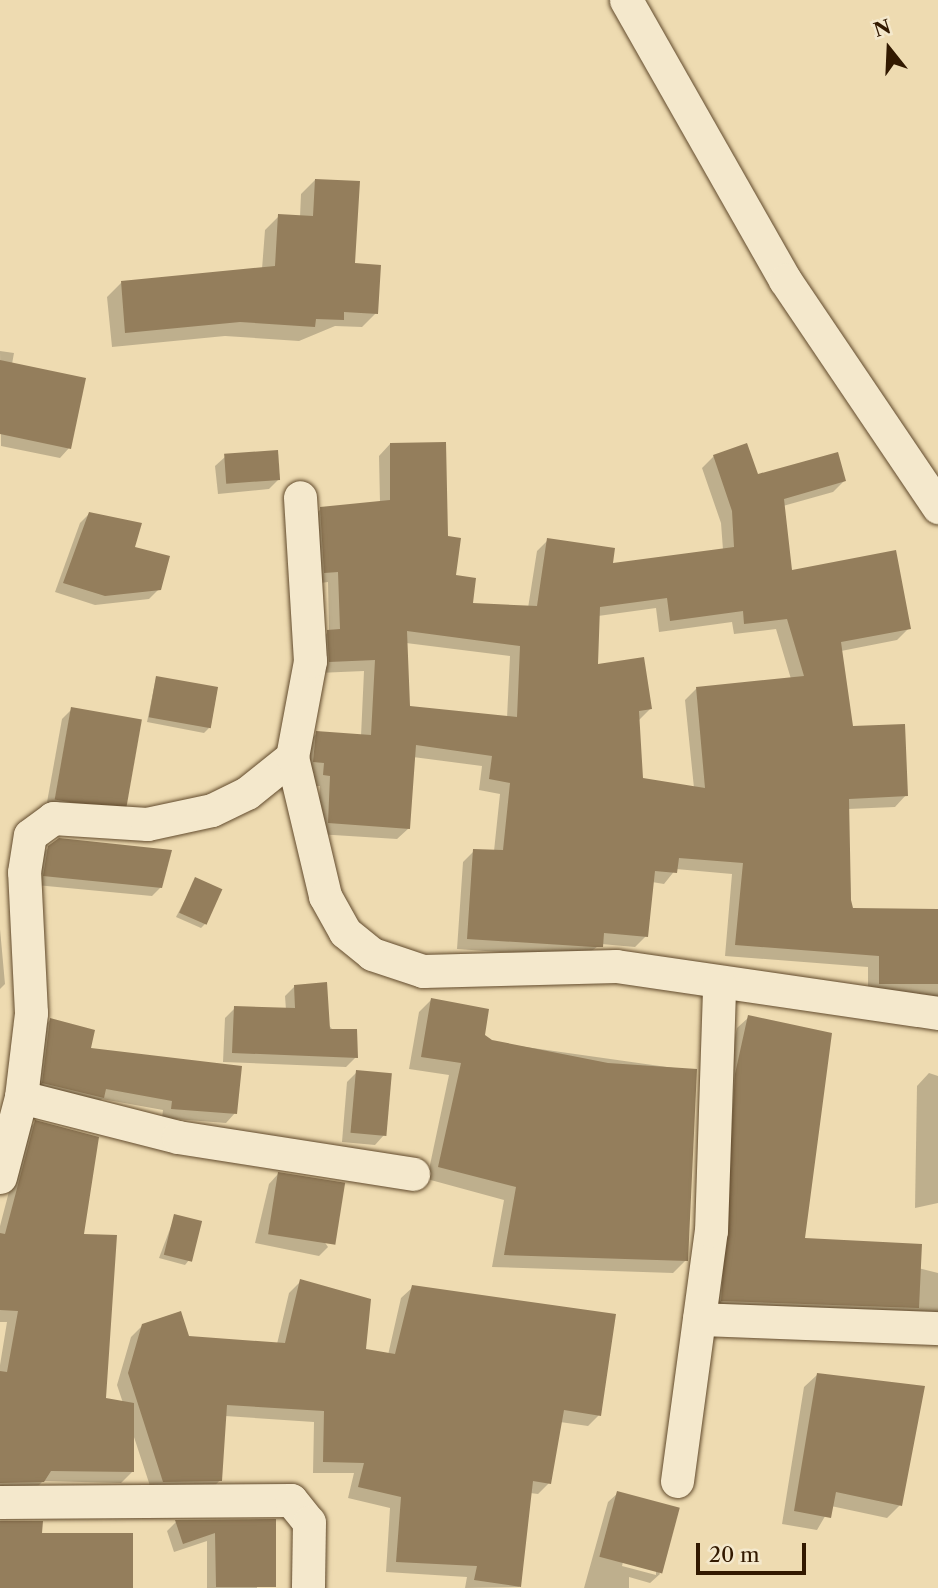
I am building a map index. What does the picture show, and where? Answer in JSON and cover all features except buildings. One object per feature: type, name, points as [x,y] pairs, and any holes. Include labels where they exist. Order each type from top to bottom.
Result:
[{"type":"street","points":[[626,0],[785,280],[938,507]]},
{"type":"street","points":[[300,497],[310,661],[292,757],[326,896],[345,932],[372,954],[423,971],[616,966],[719,984],[938,1013]]},
{"type":"street","points":[[0,1177],[21,1097],[31,1013],[12,866],[30,835],[53,818],[147,824],[175,819],[247,793],[292,757]]},
{"type":"street","points":[[677,1481],[699,1319],[719,1091],[719,984]]},
{"type":"street","points":[[21,1097],[178,1138],[413,1174]]},
{"type":"street","points":[[699,1319],[938,1328]]},
{"type":"street","points":[[0,1502],[291,1500],[309,1522],[308,1588]]}]
